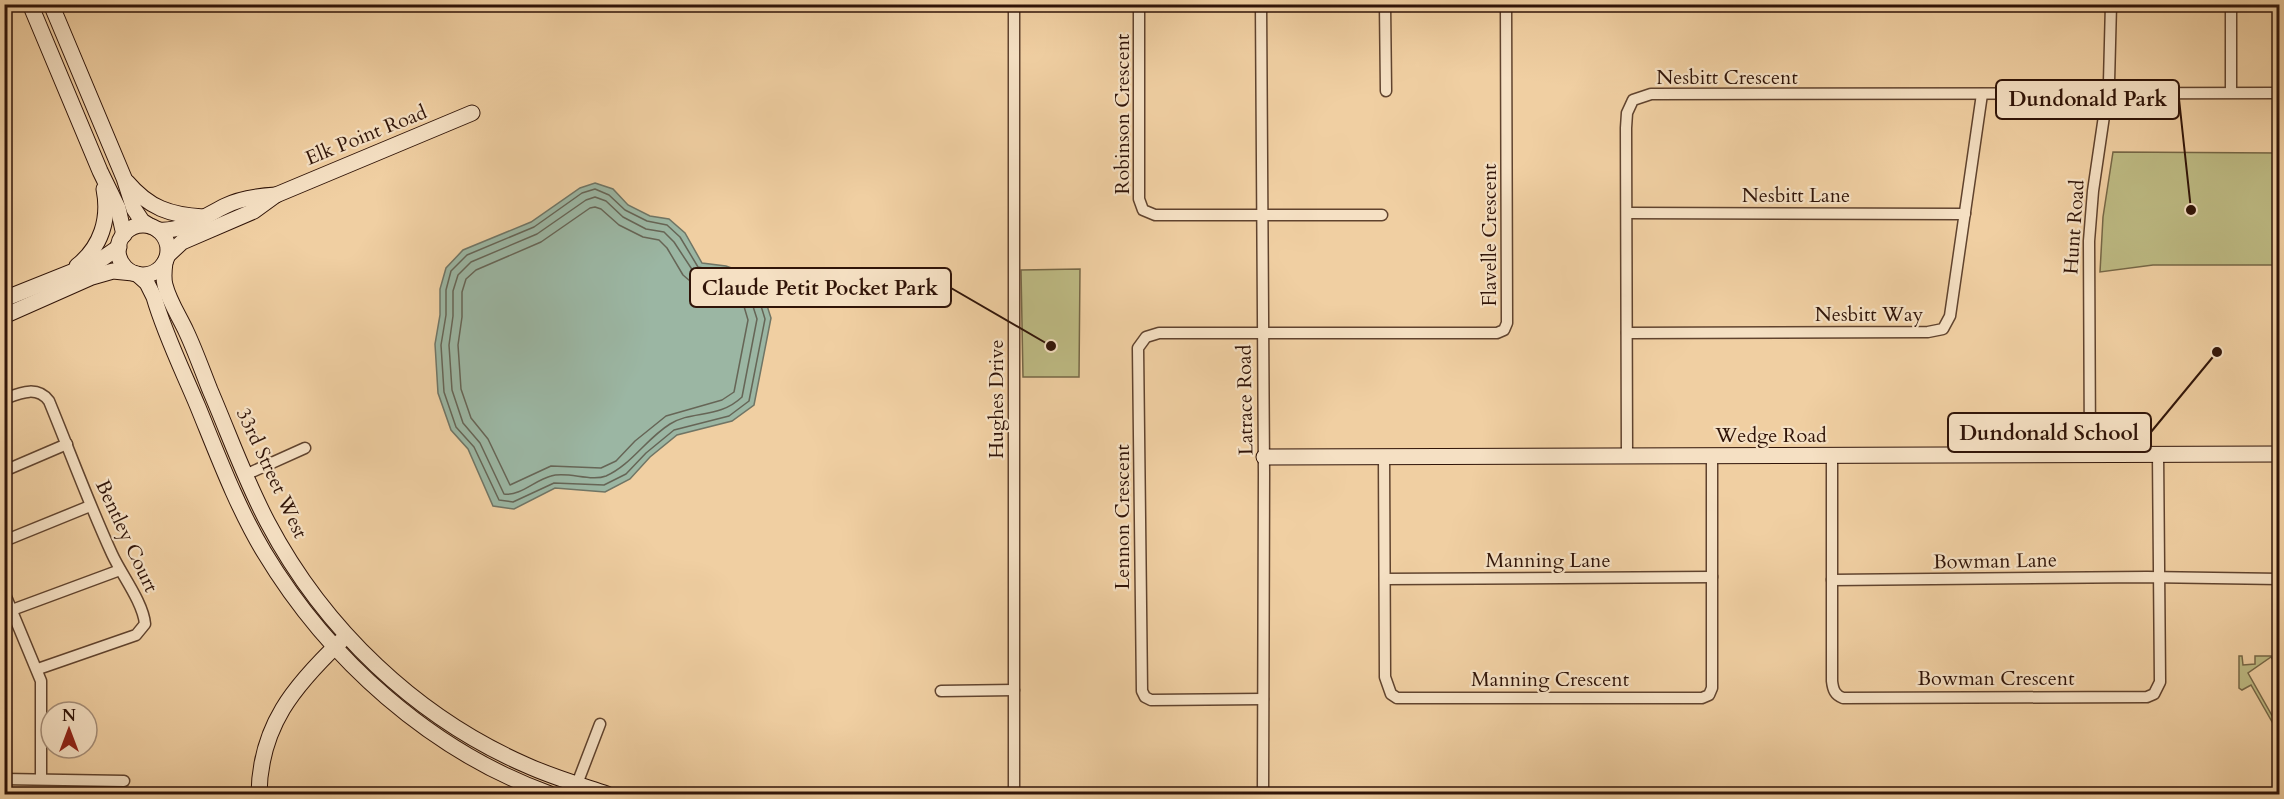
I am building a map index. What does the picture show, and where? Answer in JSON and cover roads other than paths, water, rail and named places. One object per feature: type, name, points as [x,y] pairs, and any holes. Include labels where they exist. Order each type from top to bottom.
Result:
[{"type":"main road","name":"33rd Street West","points":[[30,4],[120,215],[121,241],[118,254],[124,266],[152,291],[201,416],[248,523],[295,600],[335,647],[392,702],[441,738],[495,770],[550,795]]},
{"type":"main road","name":"33rd Street West","points":[[51,4],[124,178],[134,209],[142,220],[154,228],[166,241],[164,279],[169,297],[187,333],[245,474],[268,524],[321,604],[347,636],[387,676],[453,725],[527,766],[607,795]]},
{"type":"main road","name":"Elk Point Road","points":[[166,259],[184,241],[254,211],[276,195],[472,113]]},
{"type":"main road","points":[[71,271],[89,257],[105,223],[107,210],[100,171]]},
{"type":"main road","points":[[124,178],[151,204],[177,215],[206,217]]},
{"type":"main road","name":"Elk Point Road","points":[[154,228],[179,229],[249,197],[276,195]]},
{"type":"main road","points":[[4,299],[102,260],[135,227],[154,228]]},
{"type":"main road","points":[[4,316],[93,277],[113,271],[150,274],[161,268],[166,259]]},
{"type":"main road","name":"Wedge Road","points":[[1264,457],[2280,454]]},
{"type":"main road","points":[[259,795],[265,750],[274,723],[289,697],[311,670],[347,636]]},
{"type":"street","name":"Hughes Drive","points":[[1014,4],[1014,795]]},
{"type":"street","name":"Robinson Crescent","points":[[1139,4],[1139,199],[1143,210],[1155,215],[1262,215]]},
{"type":"street","name":"Latrace Road","points":[[1261,4],[1264,457],[1263,795]]},
{"type":"street","points":[[1385,4],[1386,91]]},
{"type":"street","name":"Flavelle Crescent","points":[[1262,333],[1497,333],[1504,330],[1507,324],[1506,4]]},
{"type":"street","name":"Hunt Road","points":[[2090,453],[2089,241],[2093,191],[2107,93],[2111,4]]},
{"type":"street","points":[[2231,92],[2232,4]]},
{"type":"street","name":"Nesbitt Crescent","points":[[1627,456],[1627,113],[1633,100],[1651,94],[2280,93]]},
{"type":"street","name":"Nesbitt Way","points":[[1627,333],[1928,332],[1943,329],[1950,316],[1982,94]]},
{"type":"street","name":"Nesbitt Lane","points":[[1627,213],[1965,214]]},
{"type":"street","points":[[1262,215],[1382,214]]},
{"type":"street","name":"Lennon Crescent","points":[[1262,333],[1159,333],[1146,337],[1138,348],[1142,691],[1145,697],[1151,700],[1263,699]]},
{"type":"street","name":"Bentley Court","points":[[4,399],[30,391],[44,394],[67,444],[90,506],[144,615],[145,624],[132,637],[38,669]]},
{"type":"street","points":[[4,471],[67,444]]},
{"type":"street","points":[[245,474],[305,448]]},
{"type":"street","name":"Bowman Crescent","points":[[1832,456],[1832,681],[1837,696],[1843,698],[2147,697],[2154,694],[2160,682],[2158,453]]},
{"type":"street","name":"Manning Crescent","points":[[1384,456],[1385,678],[1391,694],[1397,698],[1702,698],[1709,695],[1712,688],[1712,456]]},
{"type":"street","points":[[4,541],[90,506]]},
{"type":"street","points":[[12,610],[120,570]]},
{"type":"street","name":"Manning Lane","points":[[1385,579],[1712,577]]},
{"type":"street","name":"Bowman Lane","points":[[1832,580],[2158,577],[2280,579]]},
{"type":"street","points":[[4,592],[38,669],[42,684],[41,779]]},
{"type":"street","points":[[941,691],[1014,690]]},
{"type":"street","points":[[577,784],[600,724]]},
{"type":"street","points":[[4,779],[124,781]]},
{"type":"water","points":[[595,183],[613,189],[628,205],[650,216],[669,219],[685,233],[702,263],[726,266],[748,274],[763,293],[771,318],[754,405],[732,421],[677,435],[650,457],[630,479],[605,492],[555,488],[514,509],[493,506],[468,449],[451,430],[438,393],[435,344],[440,315],[440,289],[446,268],[463,250],[531,222],[580,188]]},
{"type":"place","name":"Dundonald Park","points":[[2191,210]]},
{"type":"place","name":"Claude Petit Pocket Park","points":[[1051,346]]},
{"type":"place","name":"Dundonald School","points":[[2217,352]]}]
